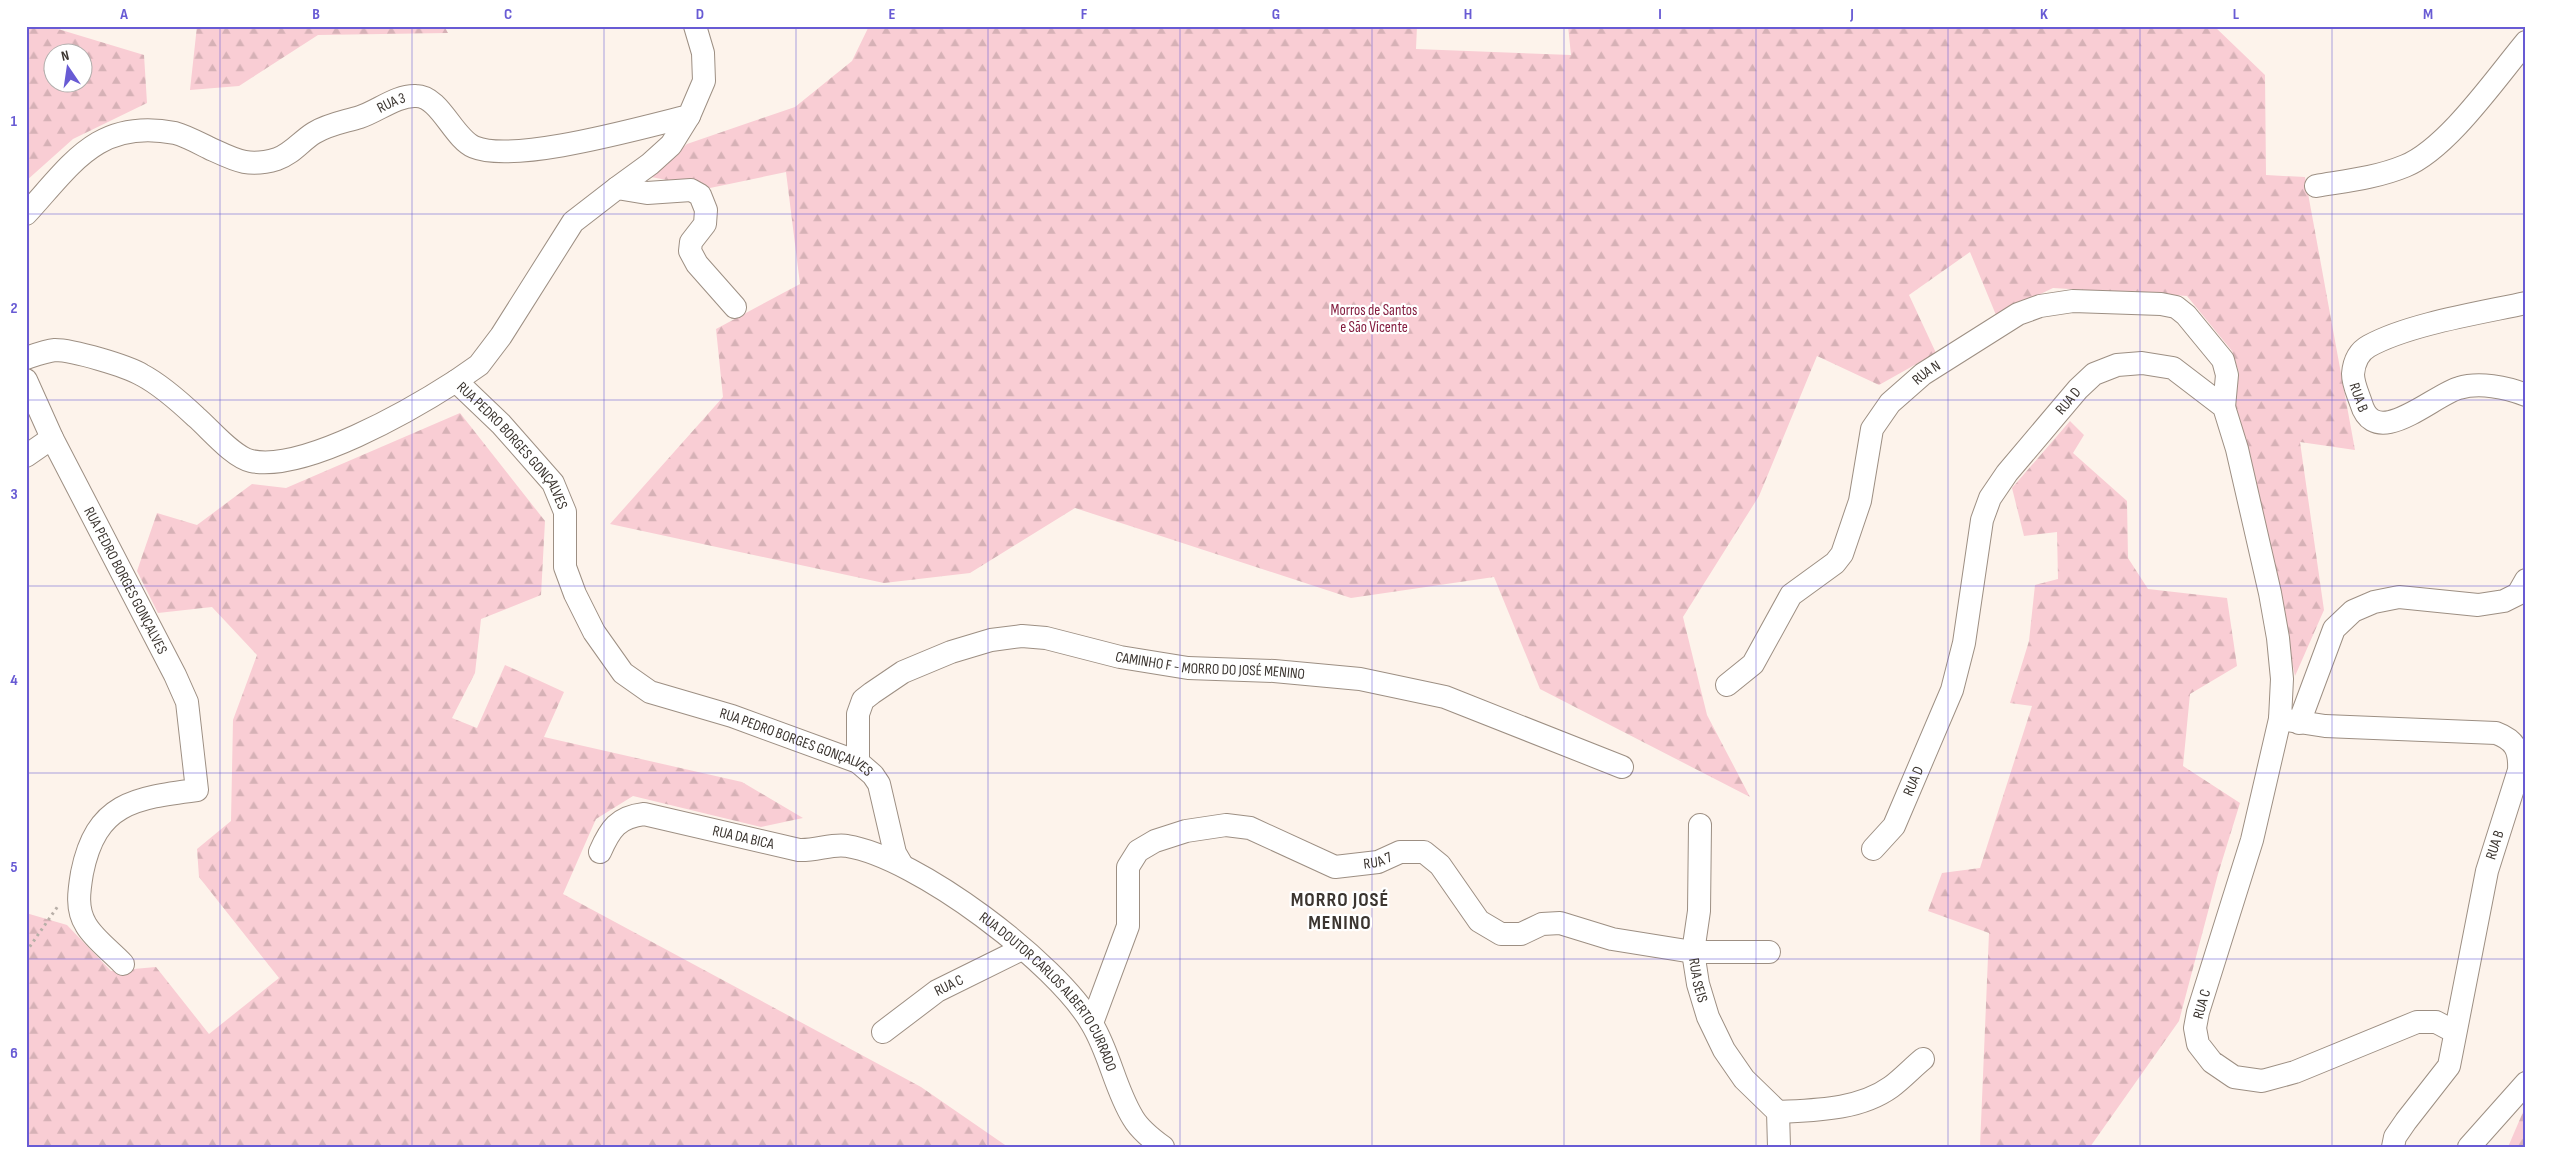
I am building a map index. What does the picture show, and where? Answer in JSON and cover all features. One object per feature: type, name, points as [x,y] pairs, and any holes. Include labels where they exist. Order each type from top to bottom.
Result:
[{"type":"street","points":[[456,382],[479,365],[573,222],[650,164],[671,145],[689,116],[704,81],[703,53],[696,26]]},
{"type":"street","points":[[2316,186],[2382,174],[2406,166],[2428,153],[2448,136],[2526,42]]},
{"type":"street","name":"RUA 3","points":[[26,214],[81,154],[101,141],[128,130],[176,134],[240,162],[252,164],[279,158],[323,128],[340,121],[359,118],[400,99],[417,96],[434,105],[463,140],[474,147],[488,150],[516,151],[560,145],[689,116]]},
{"type":"street","points":[[617,188],[647,193],[690,190],[700,196],[706,210],[705,224],[691,242],[690,252],[697,264],[735,307]]},
{"type":"street","name":"RUA N","points":[[1727,685],[1753,664],[1791,595],[1835,563],[1842,554],[1860,501],[1872,429],[1890,403],[1923,374],[2018,314],[2040,306],[2073,301],[2161,304],[2176,307],[2186,315],[2222,360],[2227,375],[2224,406]]},
{"type":"street","name":"RUA B","points":[[2526,303],[2412,330],[2369,346],[2358,354],[2354,365],[2353,379],[2362,410],[2371,419],[2382,424],[2398,421],[2457,388],[2473,384],[2526,395]]},
{"type":"street","name":"RUA PEDRO BORGES GONÇALVES","points":[[26,358],[56,350],[89,357],[142,374],[190,412],[241,458],[270,463],[303,457],[362,432],[427,400],[456,382],[501,424],[553,483],[565,512],[566,567],[575,594],[594,632],[623,673],[650,692],[732,716],[858,762],[874,775],[879,784],[894,852],[902,865]]},
{"type":"street","name":"RUA D","points":[[1873,849],[1894,826],[1952,690],[1964,643],[1982,520],[1990,498],[2007,474],[2078,389],[2094,374],[2117,365],[2142,362],[2174,368],[2224,406]]},
{"type":"street","name":"RUA PEDRO BORGES GONÇALVES","points":[[26,380],[52,438],[179,684],[186,702],[197,790],[144,798],[118,810],[106,820],[90,842],[79,892]]},
{"type":"street","points":[[2224,406],[2242,468],[2278,638],[2289,720]]},
{"type":"street","points":[[26,456],[52,438]]},
{"type":"street","points":[[2289,720],[2334,629],[2352,611],[2374,602],[2399,597],[2478,605],[2504,601],[2518,594],[2526,580]]},
{"type":"street","name":"CAMINHO F - MORRO DO JOSÉ MENINO","points":[[858,762],[858,714],[863,700],[872,693],[903,672],[951,652],[990,640],[1022,636],[1046,638],[1120,657],[1188,668],[1274,670],[1360,679],[1436,695],[1622,766]]},
{"type":"street","name":"RUA B","points":[[2289,720],[2326,726],[2496,733],[2508,737],[2520,755],[2518,770],[2487,871],[2448,1066],[2400,1129],[2395,1137],[2393,1147]]},
{"type":"street","name":"RUA C","points":[[2289,720],[2198,1012],[2195,1028],[2198,1044],[2212,1062],[2234,1078],[2262,1081],[2295,1072],[2417,1022],[2436,1022],[2455,1032]]},
{"type":"street","name":"RUA DA BICA","points":[[600,852],[608,833],[618,822],[631,816],[644,814],[799,850],[814,851],[845,845],[902,865]]},
{"type":"street","name":"RUA 7","points":[[1092,1023],[1128,926],[1126,879],[1132,858],[1138,851],[1155,841],[1186,831],[1226,825],[1250,828],[1335,867],[1378,862],[1400,852],[1424,852],[1440,865],[1479,921],[1501,934],[1521,934],[1542,924],[1560,924],[1612,939],[1693,952],[1769,952]]},
{"type":"street","name":"RUA SEIS","points":[[1700,825],[1699,911],[1693,952],[1698,984],[1708,1017],[1724,1050],[1744,1079],[1778,1112]]},
{"type":"street","name":"RUA DOUTOR CARLOS ALBERTO CURRADO","points":[[902,865],[991,920],[1071,994],[1092,1023],[1109,1058],[1133,1119],[1149,1136],[1163,1147]]},
{"type":"street","points":[[79,892],[79,905],[87,927],[123,964]]},
{"type":"street","name":"RUA C","points":[[883,1032],[937,991],[1022,949]]},
{"type":"street","points":[[1779,1147],[1778,1112],[1838,1107],[1867,1100],[1890,1087],[1923,1059]]},
{"type":"street","points":[[2469,1147],[2526,1083]]},
{"type":"path","points":[[26,952],[61,903],[79,892]]},
{"type":"green space","points":[[26,26],[48,26],[144,55],[147,103],[73,139],[26,181]]},
{"type":"green space","points":[[197,26],[444,26],[448,33],[318,35],[239,86],[190,90]]},
{"type":"green space","name":"Morros de Santos e São Vicente","points":[[869,26],[1417,26],[1416,49],[1571,55],[1568,26],[2214,26],[2265,75],[2266,175],[2305,177],[2355,450],[2300,442],[2324,610],[2295,676],[2247,450],[2233,403],[2239,373],[2232,351],[2187,296],[2053,288],[1996,315],[1970,252],[1909,295],[1936,353],[1879,385],[1817,356],[1759,496],[1683,617],[1707,715],[1750,797],[1540,689],[1494,577],[1351,598],[1075,508],[970,573],[884,583],[610,524],[723,397],[716,329],[800,284],[786,172],[710,188],[651,177],[687,144],[795,107],[852,61]]},
{"type":"green space","points":[[460,413],[545,521],[541,595],[481,619],[475,673],[452,718],[477,728],[505,665],[564,692],[544,737],[742,782],[803,818],[761,827],[633,796],[596,819],[563,894],[921,1087],[1008,1147],[26,1147],[26,913],[67,925],[111,971],[156,967],[209,1034],[279,978],[199,877],[197,849],[231,821],[233,720],[257,655],[212,607],[158,613],[137,571],[157,513],[197,525],[252,484],[286,488]]},
{"type":"green space","points":[[2070,421],[2084,435],[2073,453],[2127,501],[2128,558],[2148,589],[2227,598],[2237,666],[2190,694],[2183,766],[2240,803],[2218,874],[2179,1021],[2090,1147],[1980,1147],[1989,933],[1928,911],[1942,873],[1980,868],[2032,706],[2010,703],[2029,641],[2035,585],[2058,579],[2057,532],[2024,536],[2012,488]]},
{"type":"green space","points":[[2526,1105],[2526,1147],[2508,1147]]},
{"type":"district","name":"MORRO JOSÉ MENINO","points":[[1340,912]]}]
